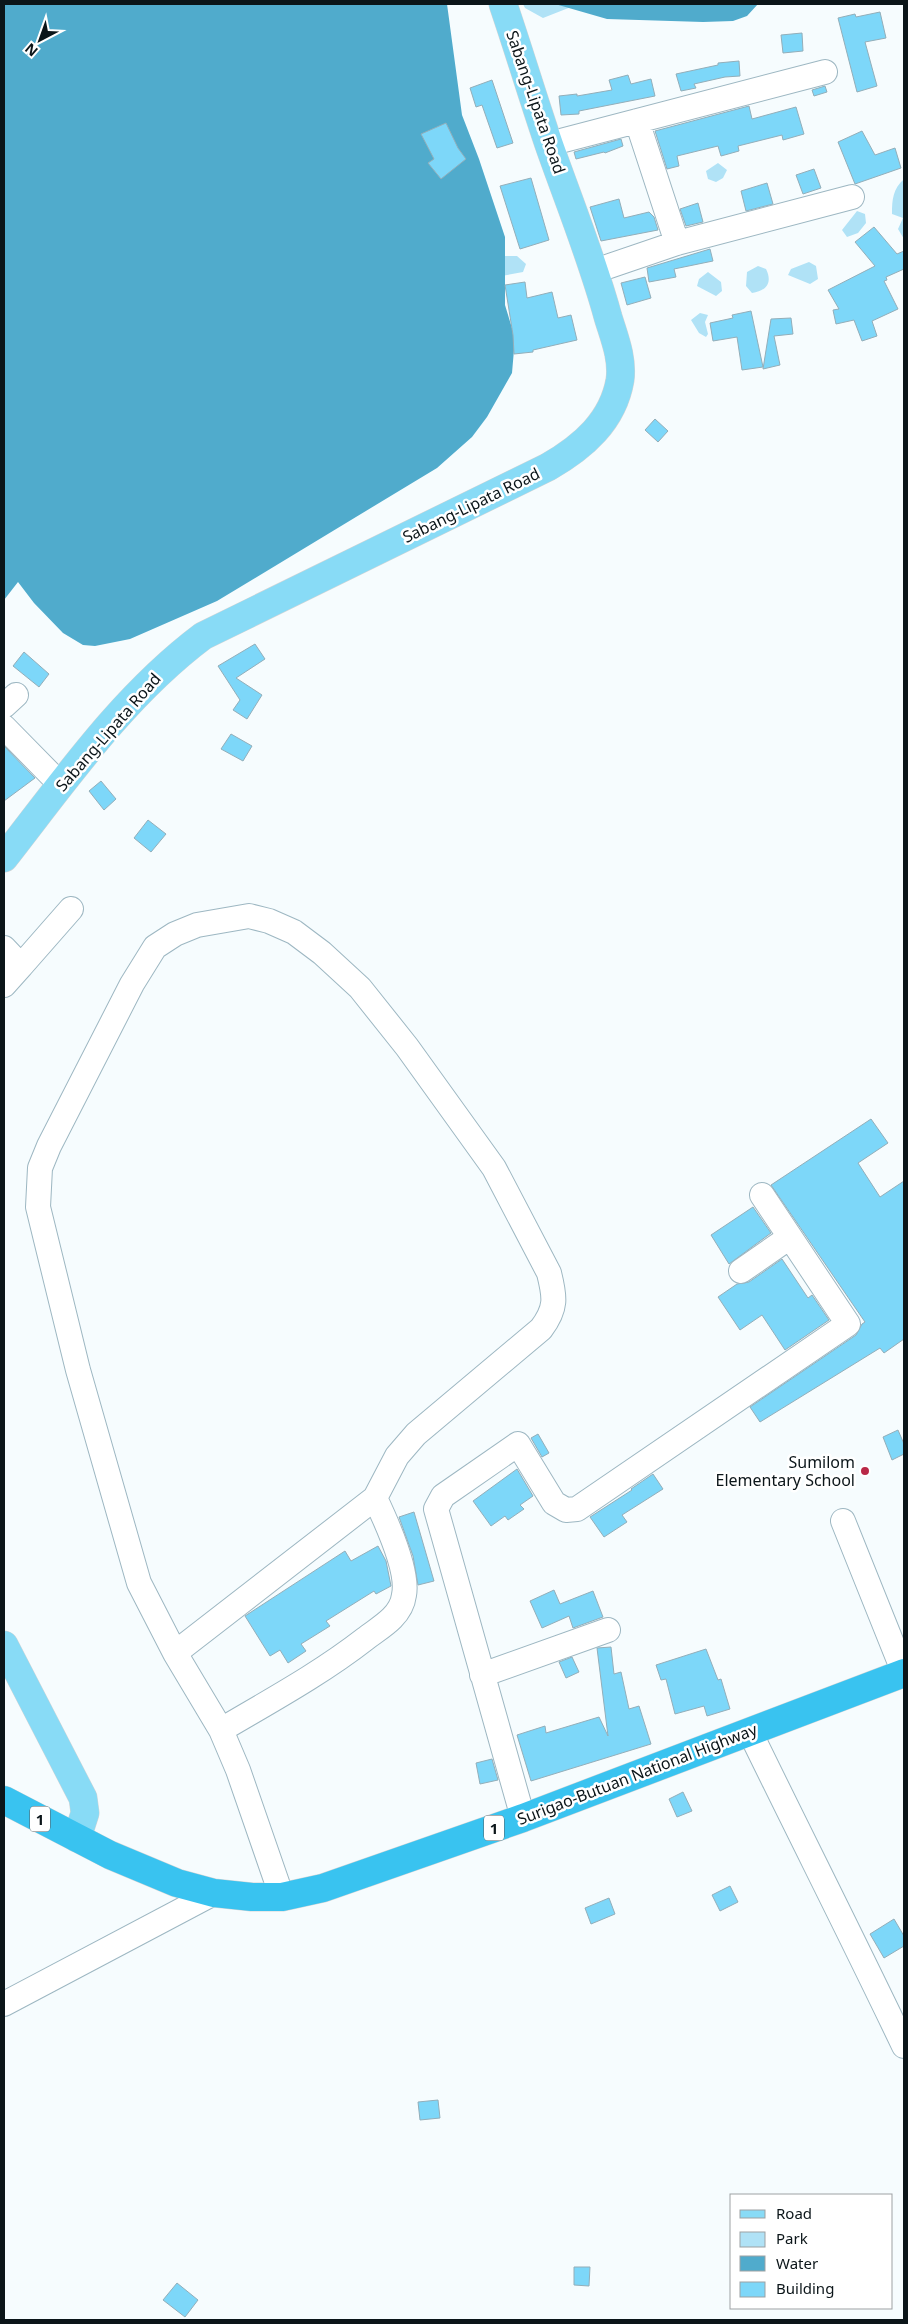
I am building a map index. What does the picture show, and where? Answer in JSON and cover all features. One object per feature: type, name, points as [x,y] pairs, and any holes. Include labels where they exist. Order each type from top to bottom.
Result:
[{"type":"highway","name":"Surigao-Butuan National Highway","points":[[4,1800],[77,1838],[178,1883],[214,1893],[252,1897],[282,1897],[324,1888],[523,1818],[904,1673]]},
{"type":"main road","name":"Sabang-Lipata Road","points":[[4,858],[123,710],[164,667],[203,636],[548,467],[585,443],[598,429],[608,412],[618,392],[621,362],[596,271],[549,144],[503,4]]},
{"type":"main road","points":[[4,1646],[83,1798],[85,1813],[77,1838]]},
{"type":"street","points":[[549,144],[825,72]]},
{"type":"street","points":[[637,121],[677,243]]},
{"type":"street","points":[[596,271],[677,243],[852,197]]},
{"type":"street","points":[[4,727],[61,785]]},
{"type":"street","points":[[4,985],[71,909]]},
{"type":"street","points":[[175,1653],[375,1498],[397,1456],[416,1434],[541,1328],[551,1316],[554,1291],[549,1273],[494,1168],[408,1047],[360,988],[308,942],[294,932],[269,921],[249,916],[197,925],[175,934],[155,947],[132,984],[49,1146],[40,1168],[38,1207],[78,1370],[139,1583],[175,1653],[221,1730],[238,1770],[282,1897]]},
{"type":"street","points":[[4,948],[21,966]]},
{"type":"street","points":[[523,1818],[436,1509],[443,1496],[518,1444],[554,1503],[566,1510],[577,1509],[848,1324],[762,1195]]},
{"type":"street","points":[[740,1271],[790,1237]]},
{"type":"street","points":[[221,1730],[322,1670],[386,1624],[400,1609],[406,1583],[388,1524],[375,1498]]},
{"type":"street","points":[[843,1521],[904,1673]]},
{"type":"street","points":[[482,1675],[608,1630]]},
{"type":"street","points":[[750,1732],[822,1882],[853,1937],[904,2046]]},
{"type":"street","points":[[4,2004],[214,1893]]},
{"type":"green space","points":[[523,4],[572,4],[571,7],[543,18],[525,8]]},
{"type":"green space","points":[[718,163],[727,170],[723,178],[716,182],[708,179],[706,171]]},
{"type":"green space","points":[[904,179],[904,239],[898,229],[903,218],[892,214],[892,204],[897,187]]},
{"type":"green space","points":[[857,211],[865,214],[866,223],[858,233],[847,237],[842,230]]},
{"type":"green space","points":[[505,256],[517,256],[526,264],[523,272],[496,277],[497,262]]},
{"type":"green space","points":[[809,262],[816,266],[818,279],[810,284],[788,275],[791,269]]},
{"type":"green space","points":[[758,266],[766,269],[769,278],[767,286],[752,293],[746,286],[747,272]]},
{"type":"green space","points":[[708,272],[721,282],[722,291],[716,296],[697,286],[699,279]]},
{"type":"green space","points":[[700,313],[708,315],[705,322],[708,334],[706,337],[699,333],[691,320]]},
{"type":"water","points":[[4,4],[447,4],[462,115],[505,237],[505,305],[515,338],[512,373],[487,417],[472,437],[437,468],[217,601],[130,639],[95,646],[83,645],[63,633],[34,603],[18,582],[4,600]]},
{"type":"water","points":[[555,4],[758,4],[747,16],[733,21],[703,22],[607,19]]},
{"type":"building","points":[[880,12],[886,38],[865,42],[877,86],[857,92],[838,18],[855,14],[856,17]]},
{"type":"building","points":[[802,33],[803,51],[783,53],[781,35]]},
{"type":"building","points":[[739,61],[740,76],[725,77],[694,84],[696,88],[681,91],[676,74],[718,65],[718,63]]},
{"type":"building","points":[[628,75],[631,84],[651,79],[655,96],[579,111],[579,114],[561,115],[559,96],[577,94],[577,96],[612,90],[609,80]]},
{"type":"building","points":[[492,80],[513,143],[497,148],[482,105],[476,107],[470,88]]},
{"type":"building","points":[[825,86],[827,92],[814,96],[812,90]]},
{"type":"building","points":[[749,106],[752,119],[796,107],[804,134],[783,140],[782,135],[738,146],[739,151],[721,156],[718,146],[677,156],[679,166],[667,169],[655,131]]},
{"type":"building","points":[[446,123],[458,148],[466,159],[441,179],[428,163],[434,159],[421,134]]},
{"type":"building","points":[[862,131],[875,155],[895,148],[901,168],[855,184],[838,142]]},
{"type":"building","points":[[621,139],[623,146],[605,153],[576,159],[574,152]]},
{"type":"building","points":[[814,169],[821,188],[803,194],[796,175]]},
{"type":"building","points":[[531,178],[549,240],[520,249],[500,186]]},
{"type":"building","points":[[767,183],[773,204],[746,211],[741,191]]},
{"type":"building","points":[[619,199],[624,218],[649,212],[654,217],[658,230],[601,241],[590,207]]},
{"type":"building","points":[[698,203],[703,222],[686,226],[680,209]]},
{"type":"building","points":[[874,227],[897,254],[904,251],[904,269],[886,277],[887,280],[884,281],[898,309],[872,321],[877,336],[862,341],[854,320],[836,324],[833,310],[839,309],[828,290],[875,266],[855,242]]},
{"type":"building","points":[[710,249],[713,261],[674,269],[676,277],[649,282],[647,268]]},
{"type":"building","points":[[645,277],[651,298],[627,305],[621,283]]},
{"type":"building","points":[[525,282],[527,298],[552,292],[558,318],[571,315],[577,340],[533,350],[533,352],[514,354],[505,285]]},
{"type":"building","points":[[751,311],[763,367],[742,370],[737,337],[713,341],[710,323],[733,318],[732,315]]},
{"type":"building","points":[[791,318],[793,334],[774,336],[780,365],[763,369],[771,319]]},
{"type":"building","points":[[655,419],[668,431],[658,442],[645,430]]},
{"type":"building","points":[[255,644],[265,659],[236,678],[262,695],[247,719],[233,710],[240,700],[218,666]]},
{"type":"building","points":[[24,652],[49,674],[39,687],[13,666]]},
{"type":"building","points":[[231,734],[252,746],[243,761],[221,749]]},
{"type":"building","points":[[4,746],[35,778],[4,801]]},
{"type":"building","points":[[101,781],[116,799],[104,810],[89,791]]},
{"type":"building","points":[[148,820],[166,834],[151,852],[134,838]]},
{"type":"building","points":[[871,1119],[888,1143],[858,1163],[880,1197],[904,1181],[904,1339],[884,1353],[880,1348],[760,1422],[750,1407],[856,1335],[865,1322],[771,1185]]},
{"type":"building","points":[[753,1207],[771,1233],[729,1264],[711,1235]]},
{"type":"building","points":[[782,1259],[808,1298],[812,1295],[829,1320],[785,1350],[762,1315],[740,1330],[718,1297],[737,1284],[749,1282]]},
{"type":"building","points":[[898,1430],[904,1444],[904,1454],[892,1460],[883,1437]]},
{"type":"building","points":[[538,1434],[549,1453],[542,1457],[531,1438]]},
{"type":"building","points":[[517,1469],[533,1496],[520,1505],[524,1509],[508,1520],[505,1516],[491,1526],[473,1501]]},
{"type":"building","points":[[653,1474],[663,1489],[622,1515],[627,1522],[604,1537],[590,1517]]},
{"type":"building","points":[[414,1512],[434,1581],[418,1585],[413,1556],[399,1517]]},
{"type":"building","points":[[378,1546],[386,1561],[391,1586],[376,1594],[374,1591],[326,1621],[330,1626],[301,1644],[306,1651],[288,1663],[280,1650],[270,1656],[245,1616],[345,1551],[351,1561]]},
{"type":"building","points":[[554,1590],[560,1604],[593,1591],[603,1617],[573,1628],[569,1616],[542,1628],[530,1601]]},
{"type":"building","points":[[611,1647],[614,1674],[621,1672],[629,1709],[639,1706],[651,1744],[531,1781],[517,1735],[545,1726],[546,1733],[599,1717],[608,1736],[597,1648]]},
{"type":"building","points":[[706,1649],[718,1680],[721,1679],[730,1709],[707,1716],[704,1706],[675,1714],[666,1679],[661,1680],[656,1665]]},
{"type":"building","points":[[572,1657],[579,1672],[566,1678],[559,1662]]},
{"type":"building","points":[[492,1759],[498,1780],[480,1784],[476,1763]]},
{"type":"building","points":[[683,1792],[692,1811],[677,1817],[669,1799]]},
{"type":"building","points":[[730,1886],[738,1902],[720,1911],[712,1895]]},
{"type":"building","points":[[609,1898],[615,1914],[591,1924],[585,1908]]},
{"type":"building","points":[[894,1919],[904,1936],[904,1946],[884,1958],[870,1934]]},
{"type":"building","points":[[438,2100],[440,2118],[420,2120],[418,2102]]},
{"type":"building","points":[[574,2267],[590,2267],[589,2286],[574,2285]]},
{"type":"building","points":[[177,2283],[198,2300],[185,2317],[163,2300]]},
{"type":"place","name":"Sumilom Elementary School","points":[[865,1471]]}]
